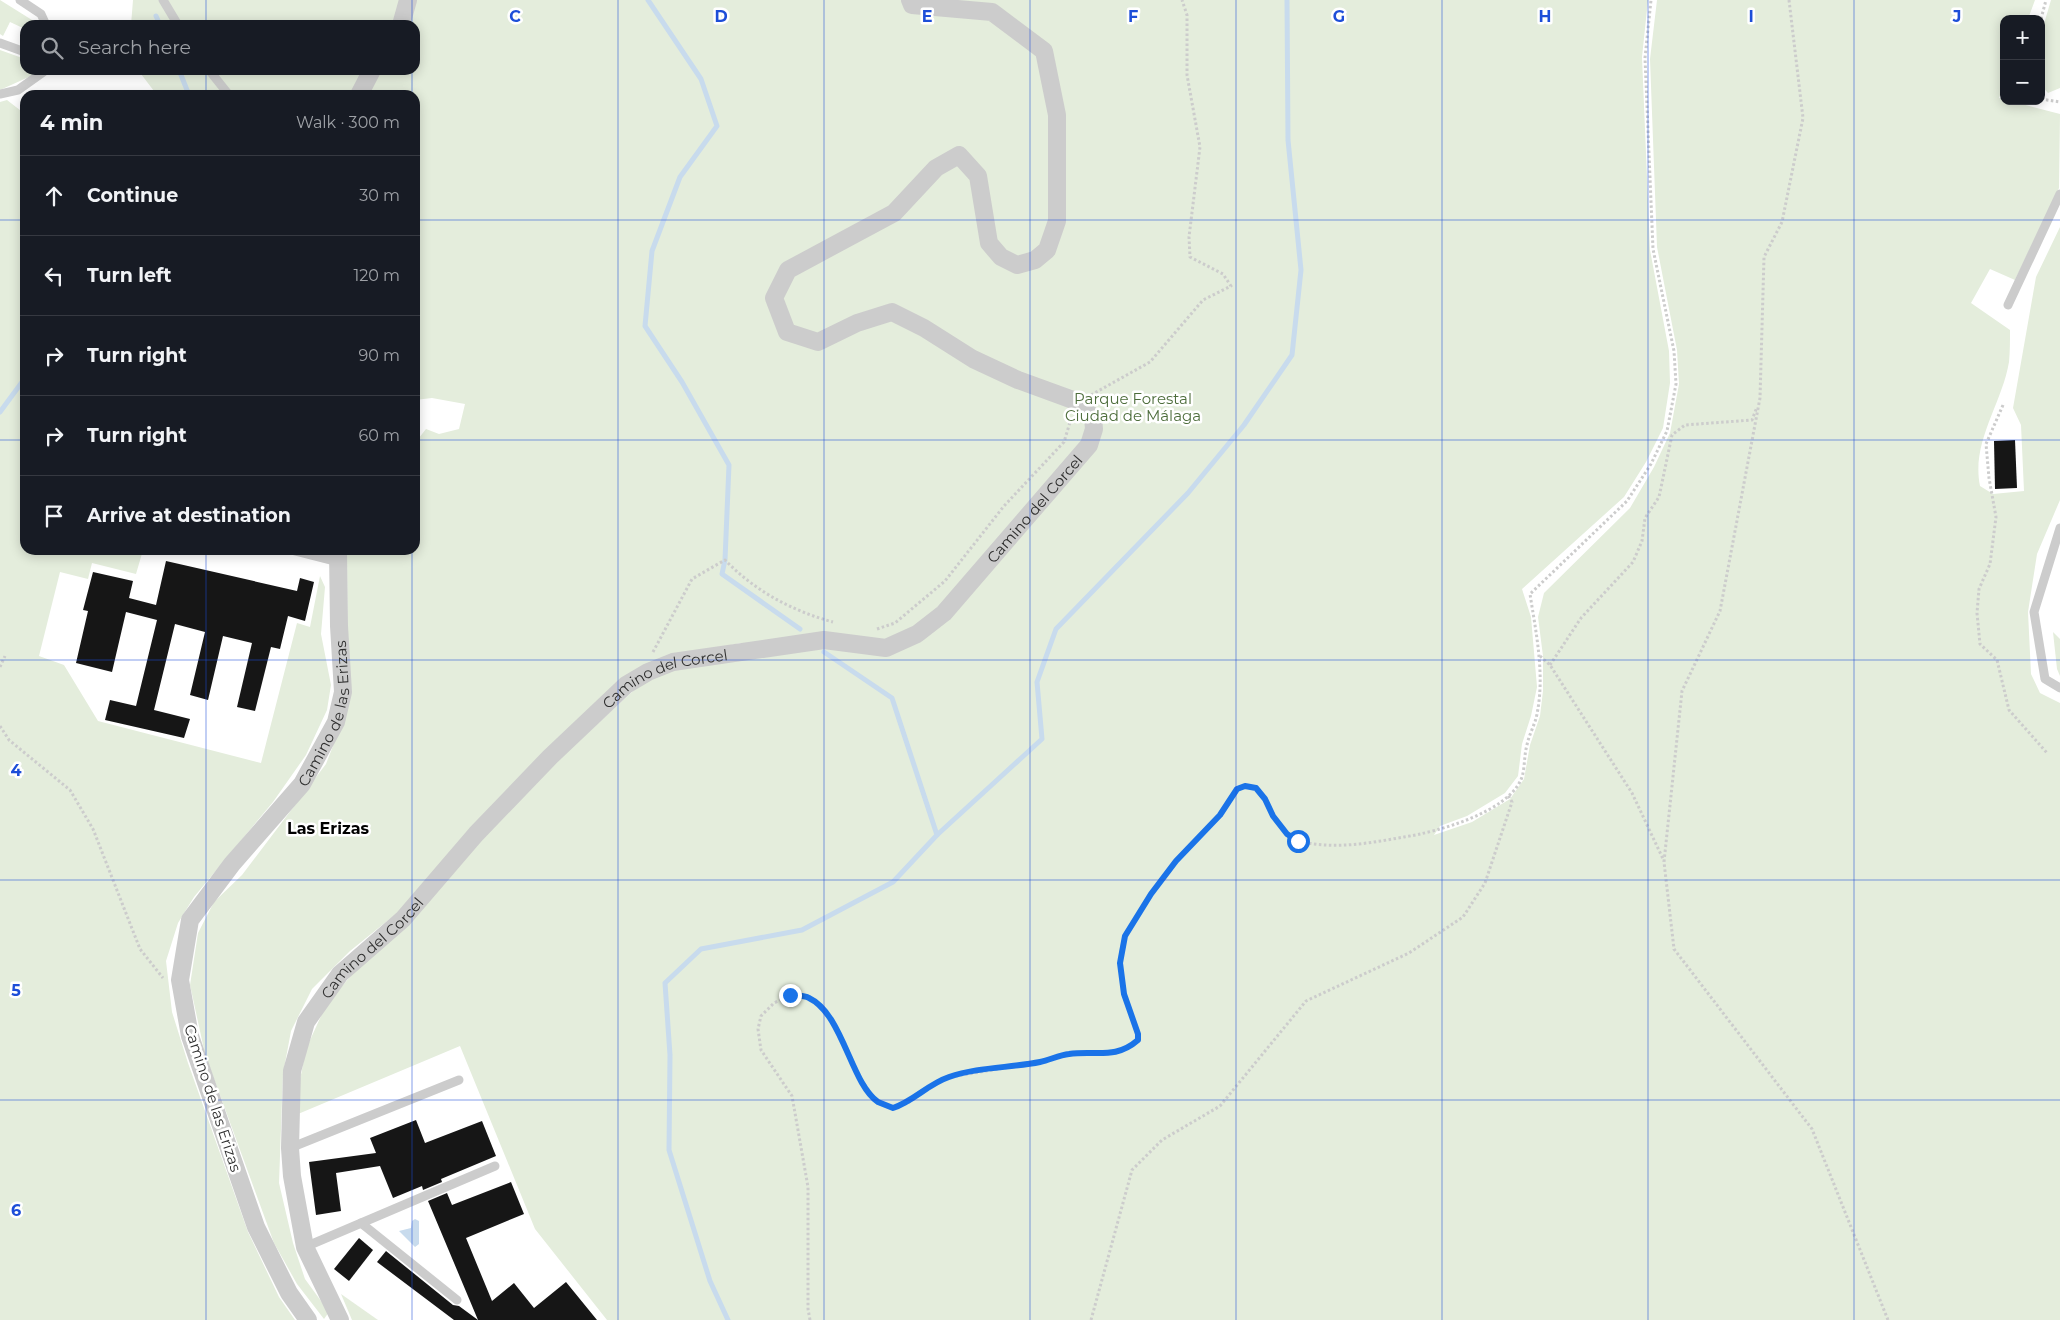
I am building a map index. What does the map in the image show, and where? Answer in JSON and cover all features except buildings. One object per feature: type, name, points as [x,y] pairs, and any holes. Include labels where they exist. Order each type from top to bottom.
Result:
[{"type":"street","points":[[402,20],[408,0]]},
{"type":"street","name":"Camino del Corcel","points":[[340,1320],[305,1247],[292,1176],[290,1148],[292,1071],[306,1022],[340,974],[404,919],[476,834],[550,757],[626,685],[648,672],[673,662],[824,640],[886,648],[917,634],[944,613],[1089,445],[1094,429],[1092,417],[1076,403],[973,359],[924,328],[892,312],[857,322],[818,342],[787,332],[774,298],[788,270],[894,213],[936,168],[959,155],[978,176],[989,243],[1001,257],[1016,265],[1034,260],[1047,250],[1057,221],[1057,115],[1044,51],[992,12],[912,5],[910,0]]},
{"type":"street","points":[[362,90],[369,75]]},
{"type":"street","name":"Camino de las Erizas","points":[[308,1320],[289,1293],[256,1227],[190,1036],[180,980],[190,920],[232,864],[302,784],[336,722],[343,692],[339,626],[338,556]]},
{"type":"lane","points":[[20,0],[41,14],[44,20]]},
{"type":"lane","points":[[163,0],[175,20]]},
{"type":"lane","points":[[0,43],[20,50]]},
{"type":"lane","points":[[0,94],[18,90],[39,75]]},
{"type":"lane","points":[[213,75],[225,90]]},
{"type":"lane","points":[[2008,305],[2060,194]]},
{"type":"lane","points":[[2060,528],[2034,612],[2045,679],[2060,688]]},
{"type":"lane","points":[[290,1148],[459,1080]]},
{"type":"lane","points":[[305,1247],[495,1166]]},
{"type":"lane","points":[[361,1223],[457,1300]]},
{"type":"path","points":[[868,632],[895,623],[945,581],[1004,506],[1064,442],[1076,403],[1150,362],[1203,300],[1231,286],[1224,274],[1190,257],[1189,237],[1200,147],[1187,75],[1187,15],[1182,0]]},
{"type":"path","points":[[810,1320],[808,1309],[808,1187],[792,1096],[761,1050],[758,1029],[761,1016],[774,1003],[790,995],[808,997],[824,1010],[848,1050],[861,1080],[877,1101],[893,1108],[908,1103],[933,1084],[950,1076],[1041,1062],[1069,1054],[1107,1054],[1127,1050],[1138,1040],[1138,1034],[1124,994],[1120,963],[1125,936],[1176,861],[1220,815],[1237,789],[1245,786],[1256,788],[1265,799],[1273,816],[1287,834],[1298,841],[1324,845],[1365,844],[1434,832],[1468,821],[1508,796],[1521,778],[1527,744],[1537,716],[1540,692],[1539,655],[1530,594],[1627,501],[1652,464],[1666,431],[1676,384],[1674,351],[1653,249],[1645,58],[1651,0]]},
{"type":"path","points":[[1789,0],[1803,118],[1782,222],[1764,258],[1760,398],[1720,611],[1682,691],[1664,862],[1674,949],[1812,1129],[1888,1320]]},
{"type":"path","points":[[2041,15],[2046,0]]},
{"type":"path","points":[[2045,99],[2060,102]]},
{"type":"path","points":[[1550,665],[1581,618],[1633,562],[1642,541],[1645,518],[1659,496],[1672,435],[1685,425],[1752,420],[1760,398]]},
{"type":"path","points":[[2003,405],[1986,444],[1989,478],[1996,517],[1990,564],[1980,589],[1977,614],[1980,644],[1997,660],[2009,710],[2047,753]]},
{"type":"path","points":[[1666,431],[1672,435]]},
{"type":"path","points":[[648,672],[654,648],[692,579],[726,560],[742,577],[776,600],[817,618],[842,625]]},
{"type":"path","points":[[1539,655],[1550,665],[1632,793],[1664,862]]},
{"type":"path","points":[[0,667],[5,656]]},
{"type":"path","points":[[0,726],[9,740],[70,790],[93,829],[140,949],[184,1006]]},
{"type":"path","points":[[1091,1320],[1132,1170],[1162,1140],[1220,1106],[1306,1000],[1409,953],[1463,917],[1485,883],[1512,802],[1508,796]]},
{"type":"green space","points":[[0,0],[32,20],[20,20],[20,27],[10,22],[3,36],[0,34]]},
{"type":"green space","name":"Parque Forestal Ciudad de Málaga","points":[[133,0],[1648,0],[1642,57],[1650,250],[1669,351],[1670,383],[1663,428],[1646,462],[1624,497],[1522,589],[1531,617],[1537,687],[1531,716],[1522,744],[1518,776],[1505,793],[1467,816],[1440,826],[1434,835],[1472,822],[1510,799],[1524,779],[1530,745],[1540,716],[1543,691],[1543,656],[1538,617],[1544,593],[1630,508],[1654,467],[1670,433],[1679,384],[1677,350],[1657,247],[1650,59],[1657,0],[2035,0],[2029,15],[2000,15],[1999,98],[2000,105],[2026,105],[2060,114],[2059,188],[2015,280],[1990,269],[1971,303],[2010,330],[2009,362],[2000,393],[1988,423],[1980,454],[1978,470],[1980,486],[1993,494],[2024,491],[2021,425],[2013,408],[2036,277],[2060,227],[2060,500],[2037,554],[2028,612],[2031,674],[2040,693],[2060,703],[2060,1320],[607,1320],[535,1229],[460,1046],[298,1114],[298,1090],[306,1049],[326,1005],[361,964],[412,919],[483,838],[555,763],[633,691],[653,677],[680,668],[741,659],[741,643],[666,658],[623,679],[544,753],[397,913],[350,951],[312,989],[291,1031],[283,1074],[279,1183],[293,1243],[305,1279],[329,1312],[324,1319],[297,1284],[274,1243],[205,1054],[190,985],[198,933],[214,902],[242,875],[326,764],[348,707],[347,555],[420,555],[420,437],[426,429],[439,434],[459,429],[465,404],[432,398],[420,399],[420,90],[153,90],[142,75],[420,75],[420,20],[131,20]]},
{"type":"green space","points":[[2051,0],[2060,0],[2060,88],[2048,93],[2045,90],[2045,20]]},
{"type":"green space","points":[[0,50],[20,57],[20,75],[33,75],[0,90]]},
{"type":"green space","points":[[7,100],[20,110],[20,555],[142,555],[136,574],[92,563],[88,579],[60,572],[39,656],[64,665],[98,721],[261,763],[297,623],[310,627],[320,576],[325,587],[321,634],[331,685],[327,710],[306,755],[273,802],[194,897],[178,923],[166,961],[172,1012],[188,1063],[248,1232],[279,1297],[295,1320],[0,1320],[0,102]]},
{"type":"green space","points":[[2053,632],[2060,639],[2060,676],[2057,669]]},
{"type":"green space","points":[[341,1294],[378,1320],[352,1320]]},
{"type":"water","points":[[415,1219],[419,1221],[419,1244],[415,1247],[399,1231],[411,1228],[412,1221]]},
{"type":"waterway","points":[[648,0],[701,79],[717,126],[680,177],[652,251],[645,326],[682,382],[729,465],[725,560],[722,574],[800,629]]},
{"type":"waterway","points":[[728,1320],[710,1281],[669,1150],[670,1055],[665,983],[701,949],[802,930],[893,882],[937,835],[1042,739],[1037,682],[1056,629],[1188,493],[1244,425],[1292,355],[1301,270],[1288,140],[1287,0]]},
{"type":"waterway","points":[[156,16],[158,20]]},
{"type":"waterway","points":[[181,75],[187,90]]},
{"type":"waterway","points":[[0,412],[20,385]]},
{"type":"waterway","points":[[824,652],[892,698],[937,835]]},
{"type":"district","name":"Las Erizas","points":[[328,828]]},
{"type":"route","points":[[790,995],[808,997],[824,1010],[848,1050],[861,1080],[877,1101],[893,1108],[908,1103],[933,1084],[950,1076],[1041,1062],[1069,1054],[1107,1054],[1127,1050],[1138,1040],[1138,1034],[1124,994],[1120,963],[1125,936],[1151,894],[1176,861],[1220,815],[1237,789],[1245,786],[1256,788],[1265,799],[1273,816],[1287,834],[1298,841]]}]
